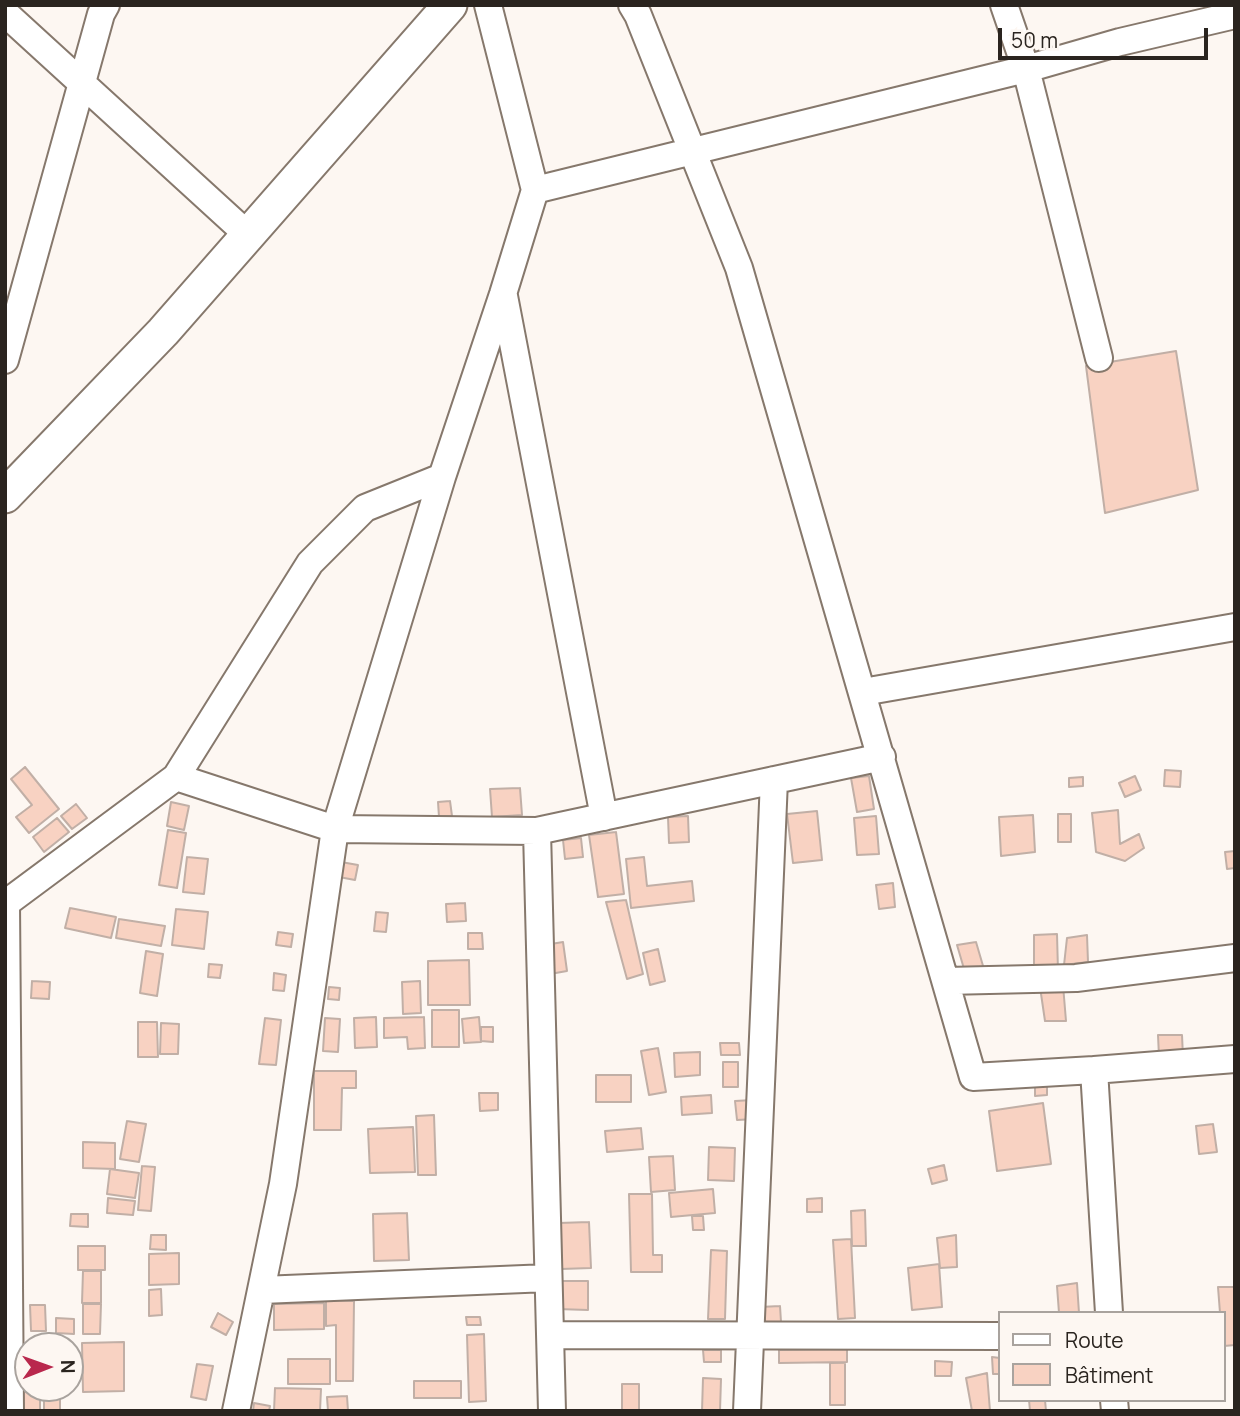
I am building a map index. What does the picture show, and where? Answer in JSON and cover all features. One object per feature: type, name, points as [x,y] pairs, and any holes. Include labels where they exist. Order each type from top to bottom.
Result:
[{"type":"street","points":[[5,360],[101,14],[106,5]]},
{"type":"street","points":[[5,496],[163,332],[450,5]]},
{"type":"street","points":[[236,1411],[283,1184],[335,830],[442,477],[535,190],[488,5]]},
{"type":"street","points":[[632,5],[739,268],[973,1077],[1235,1059]]},
{"type":"street","points":[[1004,5],[1026,69],[1099,358]]},
{"type":"street","points":[[5,13],[248,235]]},
{"type":"street","points":[[535,190],[1235,15]]},
{"type":"street","points":[[503,294],[604,817]]},
{"type":"street","points":[[10,1411],[6,904],[176,777],[310,563],[365,508],[442,477]]},
{"type":"street","points":[[863,692],[1235,627]]},
{"type":"street","points":[[176,777],[335,830],[537,831],[882,757]]},
{"type":"street","points":[[747,1411],[774,780]]},
{"type":"street","points":[[537,831],[552,1411]]},
{"type":"street","points":[[946,981],[1076,978],[1235,958]]},
{"type":"street","points":[[1094,1070],[1109,1311]]},
{"type":"street","points":[[262,1290],[548,1278]]},
{"type":"street","points":[[550,1335],[998,1336]]},
{"type":"building","points":[[1176,351],[1198,490],[1105,513],[1086,366]]},
{"type":"building","points":[[25,767],[59,809],[29,833],[16,817],[32,805],[11,779]]},
{"type":"building","points":[[1165,770],[1181,771],[1180,787],[1164,786]]},
{"type":"building","points":[[869,776],[874,809],[857,812],[851,778]]},
{"type":"building","points":[[1135,776],[1141,790],[1125,797],[1119,783]]},
{"type":"building","points":[[1083,777],[1083,786],[1069,787],[1069,778]]},
{"type":"building","points":[[520,788],[522,815],[492,817],[490,789]]},
{"type":"building","points":[[450,801],[452,816],[439,817],[438,802]]},
{"type":"building","points":[[171,802],[189,806],[184,830],[167,826]]},
{"type":"building","points":[[76,804],[87,818],[72,829],[61,816]]},
{"type":"building","points":[[1118,810],[1120,844],[1139,834],[1144,848],[1125,861],[1096,852],[1092,813]]},
{"type":"building","points":[[817,811],[822,860],[793,863],[787,814]]},
{"type":"building","points":[[1058,814],[1071,814],[1071,842],[1058,842]]},
{"type":"building","points":[[1033,815],[1035,852],[1001,856],[999,817]]},
{"type":"building","points":[[688,816],[689,842],[669,843],[668,817]]},
{"type":"building","points":[[876,816],[879,854],[857,855],[854,818]]},
{"type":"building","points":[[57,818],[69,832],[44,852],[33,837]]},
{"type":"building","points":[[168,830],[186,833],[177,888],[159,885]]},
{"type":"building","points":[[616,832],[624,894],[598,897],[589,835]]},
{"type":"building","points":[[581,838],[583,857],[565,859],[563,840]]},
{"type":"building","points":[[1235,851],[1235,868],[1227,869],[1225,852]]},
{"type":"building","points":[[187,857],[208,859],[204,894],[183,892]]},
{"type":"building","points":[[644,857],[647,886],[692,881],[694,901],[631,908],[626,859]]},
{"type":"building","points":[[341,862],[358,865],[355,880],[339,877]]},
{"type":"building","points":[[893,883],[895,907],[879,909],[876,885]]},
{"type":"building","points":[[626,900],[643,974],[627,979],[606,902]]},
{"type":"building","points":[[465,903],[466,921],[447,922],[446,904]]},
{"type":"building","points":[[70,908],[116,917],[111,938],[65,928]]},
{"type":"building","points":[[176,909],[208,912],[204,949],[172,945]]},
{"type":"building","points":[[376,912],[388,913],[386,932],[374,931]]},
{"type":"building","points":[[119,919],[165,926],[161,946],[116,938]]},
{"type":"building","points":[[278,932],[293,934],[291,947],[276,945]]},
{"type":"building","points":[[468,933],[482,933],[483,949],[468,949]]},
{"type":"building","points":[[1057,934],[1058,971],[1034,971],[1034,935]]},
{"type":"building","points":[[1087,935],[1088,962],[1064,965],[1067,938]]},
{"type":"building","points":[[563,942],[567,971],[550,974],[545,945]]},
{"type":"building","points":[[976,942],[986,976],[967,979],[957,945]]},
{"type":"building","points":[[658,949],[665,981],[650,985],[643,953]]},
{"type":"building","points":[[146,951],[163,954],[157,996],[140,993]]},
{"type":"building","points":[[469,960],[470,1005],[428,1005],[428,961]]},
{"type":"building","points":[[209,964],[222,965],[220,978],[208,977]]},
{"type":"building","points":[[274,973],[286,975],[284,991],[273,990]]},
{"type":"building","points":[[32,981],[50,982],[49,999],[31,998]]},
{"type":"building","points":[[420,981],[421,1013],[403,1014],[402,982]]},
{"type":"building","points":[[1063,985],[1066,1021],[1045,1021],[1040,987]]},
{"type":"building","points":[[329,987],[340,988],[339,1000],[328,999]]},
{"type":"building","points":[[432,1010],[459,1010],[459,1047],[432,1047]]},
{"type":"building","points":[[376,1017],[377,1047],[355,1048],[354,1018]]},
{"type":"building","points":[[424,1017],[425,1048],[408,1049],[407,1037],[384,1038],[384,1018]]},
{"type":"building","points":[[479,1017],[481,1042],[464,1043],[462,1019]]},
{"type":"building","points":[[265,1018],[281,1020],[276,1065],[259,1064]]},
{"type":"building","points":[[325,1018],[340,1019],[338,1052],[323,1051]]},
{"type":"building","points":[[138,1022],[157,1022],[158,1057],[138,1057]]},
{"type":"building","points":[[161,1023],[179,1024],[178,1054],[160,1054]]},
{"type":"building","points":[[481,1027],[493,1027],[493,1042],[481,1041]]},
{"type":"building","points":[[1158,1035],[1182,1035],[1183,1057],[1159,1057]]},
{"type":"building","points":[[720,1043],[739,1043],[740,1055],[721,1055]]},
{"type":"building","points":[[658,1048],[666,1092],[649,1095],[641,1051]]},
{"type":"building","points":[[700,1052],[700,1075],[675,1077],[674,1053]]},
{"type":"building","points":[[723,1062],[738,1062],[738,1087],[723,1087]]},
{"type":"building","points":[[314,1071],[356,1071],[356,1088],[342,1088],[341,1130],[314,1130]]},
{"type":"building","points":[[596,1075],[631,1075],[631,1102],[596,1102]]},
{"type":"building","points":[[1035,1081],[1047,1081],[1047,1095],[1035,1096]]},
{"type":"building","points":[[479,1093],[498,1093],[498,1110],[480,1111]]},
{"type":"building","points":[[711,1095],[712,1113],[682,1115],[681,1097]]},
{"type":"building","points":[[753,1100],[755,1119],[737,1120],[735,1101]]},
{"type":"building","points":[[1043,1103],[1051,1164],[997,1171],[989,1111]]},
{"type":"building","points":[[434,1115],[436,1175],[418,1175],[416,1116]]},
{"type":"building","points":[[127,1121],[146,1124],[139,1162],[120,1159]]},
{"type":"building","points":[[1213,1124],[1217,1152],[1199,1154],[1196,1126]]},
{"type":"building","points":[[413,1127],[415,1172],[370,1173],[368,1129]]},
{"type":"building","points":[[641,1128],[643,1149],[607,1152],[605,1131]]},
{"type":"building","points":[[83,1142],[115,1143],[115,1169],[83,1168]]},
{"type":"building","points":[[709,1147],[735,1148],[734,1181],[708,1180]]},
{"type":"building","points":[[673,1156],[675,1190],[651,1192],[649,1157]]},
{"type":"building","points":[[944,1165],[947,1180],[932,1184],[928,1169]]},
{"type":"building","points":[[142,1166],[155,1167],[151,1211],[138,1210]]},
{"type":"building","points":[[110,1169],[139,1173],[135,1198],[107,1194]]},
{"type":"building","points":[[713,1189],[715,1213],[671,1217],[669,1193]]},
{"type":"building","points":[[629,1194],[652,1194],[653,1255],[662,1255],[662,1272],[631,1272]]},
{"type":"building","points":[[108,1198],[135,1201],[133,1215],[107,1213]]},
{"type":"building","points":[[822,1198],[822,1212],[807,1212],[807,1199]]},
{"type":"building","points":[[865,1210],[866,1246],[852,1246],[851,1211]]},
{"type":"building","points":[[407,1213],[409,1260],[374,1261],[373,1214]]},
{"type":"building","points":[[71,1214],[88,1214],[88,1227],[70,1226]]},
{"type":"building","points":[[692,1216],[703,1216],[704,1230],[693,1230]]},
{"type":"building","points":[[589,1222],[591,1268],[561,1269],[559,1223]]},
{"type":"building","points":[[151,1235],[166,1235],[166,1250],[150,1249]]},
{"type":"building","points":[[956,1235],[957,1267],[940,1268],[937,1238]]},
{"type":"building","points":[[851,1239],[855,1318],[838,1319],[833,1240]]},
{"type":"building","points":[[78,1246],[105,1246],[105,1270],[78,1270]]},
{"type":"building","points":[[711,1250],[727,1251],[725,1319],[708,1319]]},
{"type":"building","points":[[179,1253],[179,1284],[149,1285],[149,1254]]},
{"type":"building","points":[[939,1264],[942,1307],[912,1310],[908,1268]]},
{"type":"building","points":[[83,1271],[101,1271],[101,1303],[82,1303]]},
{"type":"building","points":[[557,1281],[588,1281],[588,1310],[557,1309]]},
{"type":"building","points":[[1077,1283],[1079,1311],[1059,1311],[1057,1286]]},
{"type":"building","points":[[1218,1287],[1235,1287],[1235,1345],[1226,1346],[1226,1311],[1220,1311]]},
{"type":"building","points":[[161,1289],[162,1315],[149,1316],[149,1290]]},
{"type":"building","points":[[326,1300],[354,1301],[353,1381],[336,1381],[336,1325],[326,1326]]},
{"type":"building","points":[[324,1303],[324,1329],[274,1330],[274,1304]]},
{"type":"building","points":[[83,1304],[101,1304],[100,1334],[83,1332]]},
{"type":"building","points":[[30,1305],[45,1305],[46,1331],[31,1331]]},
{"type":"building","points":[[780,1306],[781,1322],[761,1323],[760,1307]]},
{"type":"building","points":[[218,1313],[233,1322],[226,1335],[211,1327]]},
{"type":"building","points":[[466,1317],[480,1317],[481,1325],[467,1325]]},
{"type":"building","points":[[56,1318],[74,1319],[74,1332],[56,1332]]},
{"type":"building","points":[[484,1334],[486,1401],[469,1402],[467,1335]]},
{"type":"building","points":[[124,1342],[124,1391],[84,1392],[84,1343]]},
{"type":"building","points":[[847,1349],[847,1362],[779,1363],[779,1350]]},
{"type":"building","points":[[703,1350],[721,1350],[721,1362],[704,1362]]},
{"type":"building","points":[[992,1357],[998,1358],[998,1374],[993,1374]]},
{"type":"building","points":[[288,1359],[330,1359],[330,1384],[288,1384]]},
{"type":"building","points":[[935,1361],[952,1362],[951,1376],[935,1376]]},
{"type":"building","points":[[830,1363],[845,1363],[845,1405],[830,1405]]},
{"type":"building","points":[[197,1364],[213,1366],[206,1400],[191,1397]]},
{"type":"building","points":[[987,1373],[990,1411],[972,1411],[966,1378]]},
{"type":"building","points":[[703,1378],[721,1379],[720,1411],[702,1411]]},
{"type":"building","points":[[414,1381],[461,1381],[461,1398],[414,1398]]},
{"type":"building","points":[[622,1384],[639,1384],[639,1411],[622,1411]]},
{"type":"building","points":[[275,1388],[321,1389],[320,1411],[274,1411]]},
{"type":"building","points":[[347,1396],[348,1411],[328,1411],[327,1397]]},
{"type":"building","points":[[18,1402],[40,1402],[40,1411],[18,1411]]},
{"type":"building","points":[[44,1402],[60,1402],[60,1411],[44,1411]]},
{"type":"building","points":[[1029,1402],[1045,1402],[1046,1411],[1030,1411]]},
{"type":"building","points":[[254,1403],[270,1406],[269,1411],[253,1411]]}]
